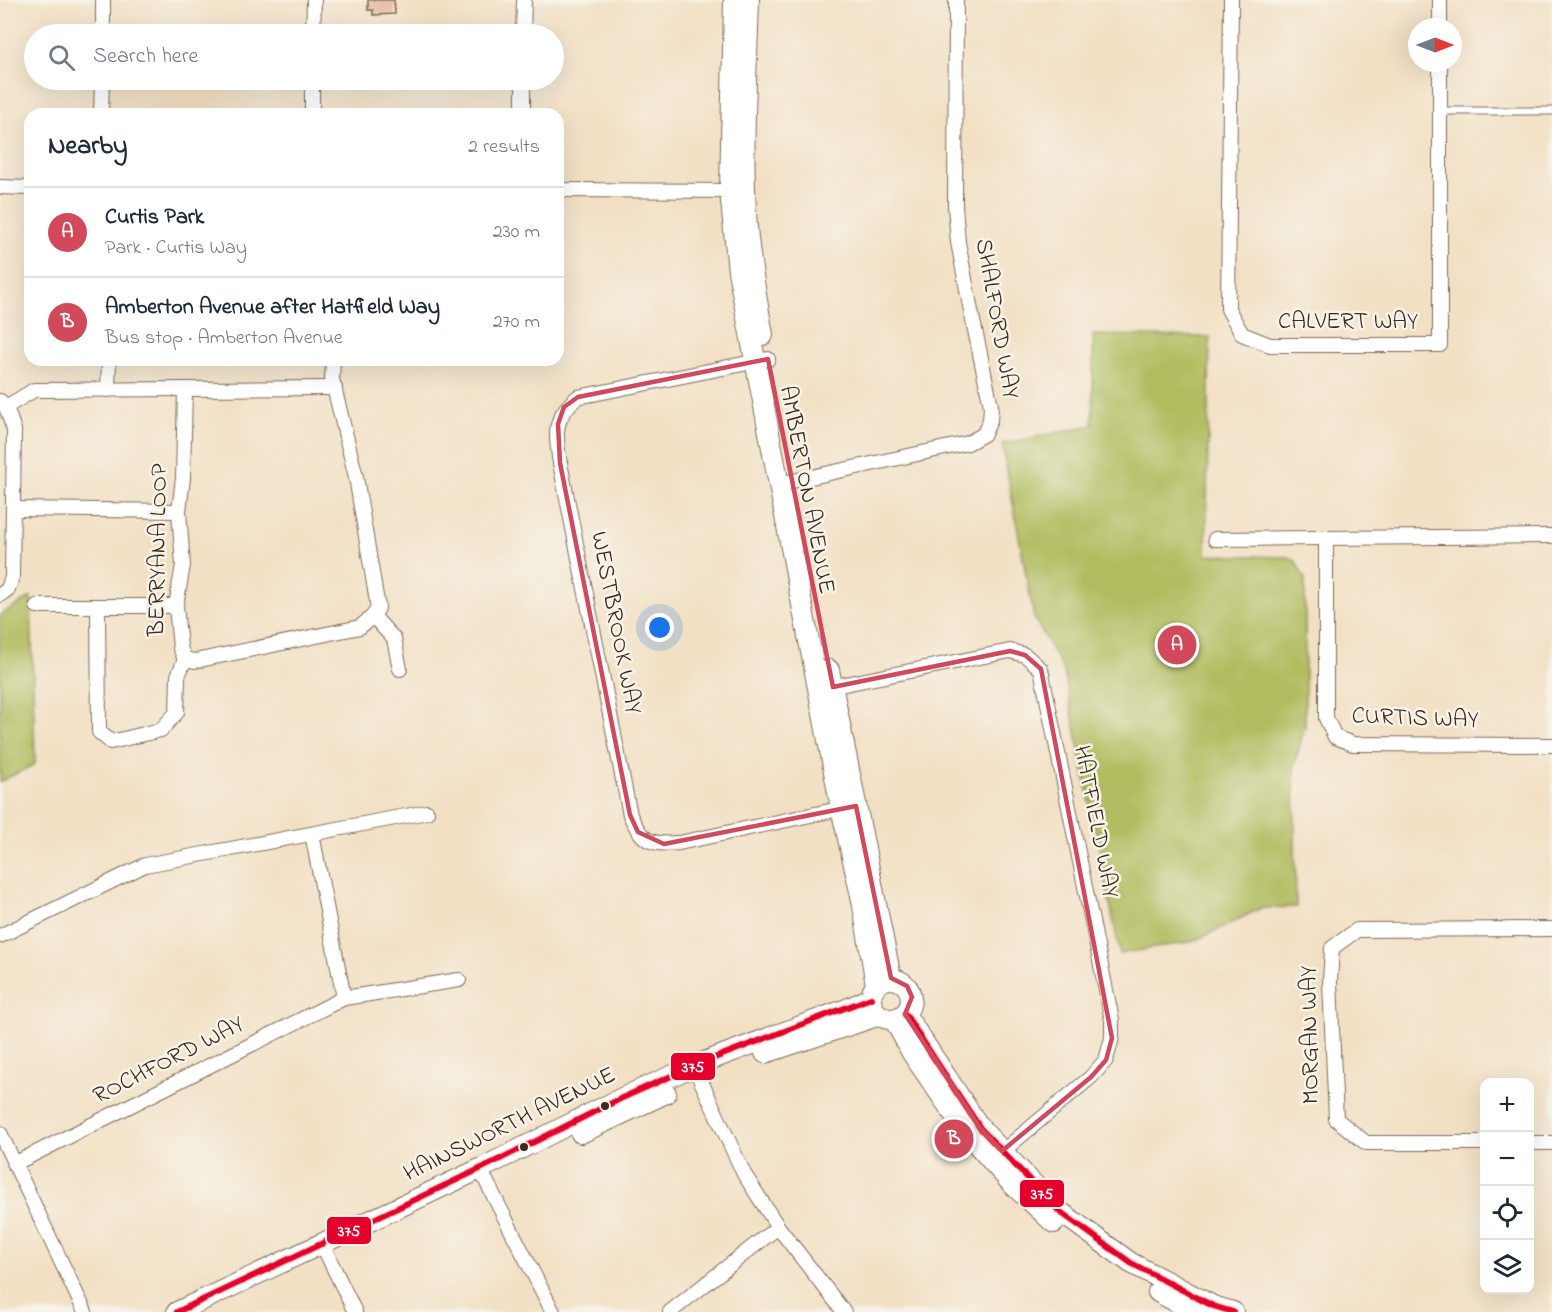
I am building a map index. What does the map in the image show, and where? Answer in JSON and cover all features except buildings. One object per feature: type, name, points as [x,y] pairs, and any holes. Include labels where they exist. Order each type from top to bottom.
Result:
[{"type":"street","points":[[102,24],[103,0]]},
{"type":"street","points":[[313,24],[314,0]]},
{"type":"street","points":[[524,0],[524,24]]},
{"type":"street","name":"AMBERTON AVENUE","points":[[734,0],[738,191],[751,260],[761,360],[886,1001],[980,1128],[997,1157],[1059,1211],[1131,1263],[1207,1310],[1233,1312]]},
{"type":"street","name":"AMBERTON AVENUE","points":[[738,191],[749,0]]},
{"type":"street","name":"SHALFORD WAY","points":[[786,482],[968,443],[984,434],[990,420],[989,391],[958,242],[955,206],[956,0]]},
{"type":"street","name":"CALVERT WAY","points":[[1231,0],[1228,309],[1242,334],[1270,345],[1440,345],[1440,72]]},
{"type":"street","points":[[1440,0],[1440,18]]},
{"type":"street","points":[[101,108],[102,90]]},
{"type":"street","points":[[312,90],[312,108]]},
{"type":"street","points":[[523,90],[523,108]]},
{"type":"street","points":[[0,187],[24,188]]},
{"type":"street","points":[[564,190],[738,191]]},
{"type":"street","name":"WESTBROOK WAY","points":[[761,360],[578,397],[564,407],[558,424],[556,440],[560,463],[630,815],[638,832],[650,841],[664,844],[679,843],[848,807]]},
{"type":"street","points":[[108,390],[109,366]]},
{"type":"street","points":[[333,366],[332,380],[356,477],[376,593],[378,608],[373,616],[394,639],[400,669]]},
{"type":"street","points":[[0,595],[8,588],[12,577],[14,509],[14,430],[3,404],[34,390],[335,388]]},
{"type":"street","name":"BERRYANA LOOP","points":[[185,390],[183,478],[179,510],[183,565],[176,606],[180,648],[185,659],[195,661],[360,627],[373,616]]},
{"type":"street","points":[[14,509],[179,510]]},
{"type":"street","points":[[1215,539],[1552,536]]},
{"type":"street","name":"CURTIS WAY","points":[[1326,537],[1326,718],[1335,737],[1353,744],[1552,745]]},
{"type":"street","points":[[37,606],[176,606]]},
{"type":"street","points":[[98,606],[99,732],[111,742],[161,730],[177,712],[178,676],[185,659]]},
{"type":"street","name":"HATFIELD WAY","points":[[826,688],[1010,651],[1026,655],[1041,669],[1112,1020],[1112,1038],[1106,1060],[1091,1077],[997,1157]]},
{"type":"street","points":[[0,936],[145,865],[427,812]]},
{"type":"street","points":[[312,834],[344,998]]},
{"type":"street","name":"MORGAN WAY","points":[[1480,1143],[1366,1143],[1336,1119],[1330,982],[1332,948],[1357,930],[1552,929]]},
{"type":"street","name":"ROCHFORD WAY","points":[[14,1164],[344,998],[459,980]]},
{"type":"street","name":"HAINSWORTH AVENUE","points":[[177,1312],[324,1249],[696,1072],[712,1071],[886,1001]]},
{"type":"street","points":[[696,1072],[744,1173],[778,1227],[844,1312]]},
{"type":"street","points":[[0,1133],[85,1312]]},
{"type":"street","points":[[1534,1143],[1552,1143]]},
{"type":"street","points":[[482,1174],[553,1312]]},
{"type":"street","points":[[670,1312],[778,1227]]},
{"type":"street","points":[[324,1249],[355,1312]]},
{"type":"street","name":"HAINSWORTH AVENUE","points":[[205,1312],[324,1249]]},
{"type":"lane","points":[[1440,111],[1552,111]]},
{"type":"highlighted area","points":[[768,359],[833,687],[1010,651],[1025,655],[1041,669],[1112,1038],[1106,1060],[1091,1077],[1002,1151],[980,1128],[905,1014],[912,997],[907,986],[891,978],[856,806],[664,844],[638,832],[630,815],[560,463],[558,424],[564,407],[578,397]]},
{"type":"green space","points":[[1093,335],[1210,337],[1206,555],[1288,557],[1295,560],[1305,579],[1305,727],[1294,765],[1296,907],[1261,908],[1195,941],[1120,954],[1064,672],[1034,618],[1002,444],[1093,425]]},
{"type":"green space","points":[[31,597],[35,764],[0,782],[0,615]]},
{"type":"transit line","name":"375","points":[[177,1312],[484,1167],[622,1098],[696,1065],[871,998]]},
{"type":"transit line","name":"375","points":[[905,1014],[980,1128],[1059,1211],[1131,1263],[1213,1306],[1233,1312]]},
{"type":"place","name":"Curtis Park","points":[[1177,645]]},
{"type":"place","name":"Amberton Avenue after Hatfield Way","points":[[954,1139]]}]
